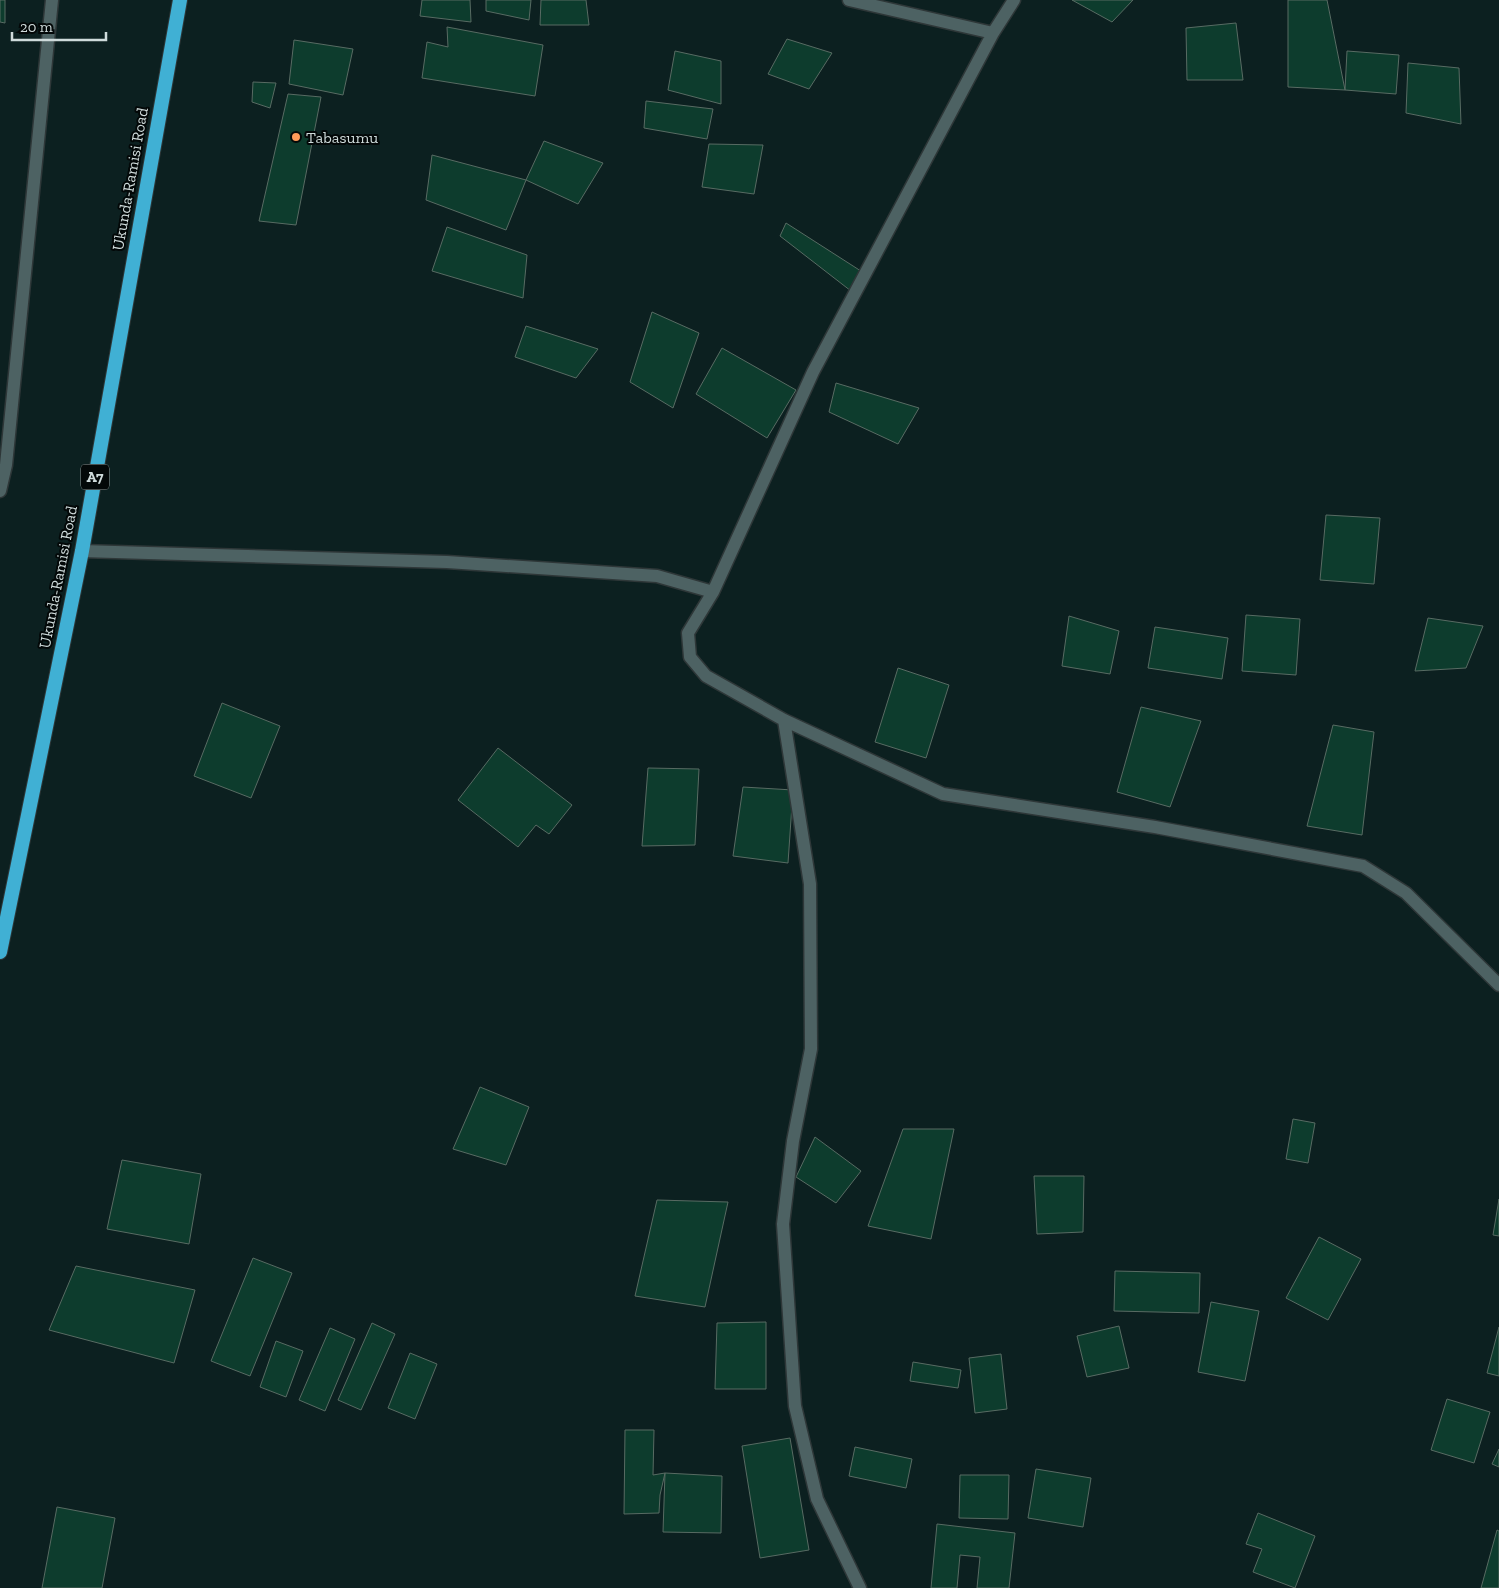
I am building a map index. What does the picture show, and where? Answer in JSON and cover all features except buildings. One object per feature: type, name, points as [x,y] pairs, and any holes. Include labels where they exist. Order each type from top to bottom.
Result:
[{"type":"highway","name":"Ukunda-Ramisi Road","points":[[0,952],[82,551],[180,0]]},
{"type":"street","points":[[0,491],[6,465],[52,0]]},
{"type":"street","points":[[849,0],[993,33]]},
{"type":"street","points":[[1014,0],[993,33],[813,372],[713,592],[688,633],[690,657],[706,676],[784,720],[943,794],[1155,827],[1363,866],[1406,893],[1499,986]]},
{"type":"street","points":[[82,551],[446,562],[657,576],[713,592]]},
{"type":"street","points":[[784,720],[810,884],[811,1048],[793,1141],[783,1224],[794,1406],[817,1499],[860,1588]]},
{"type":"place","name":"Tabasumu","points":[[296,137]]}]
